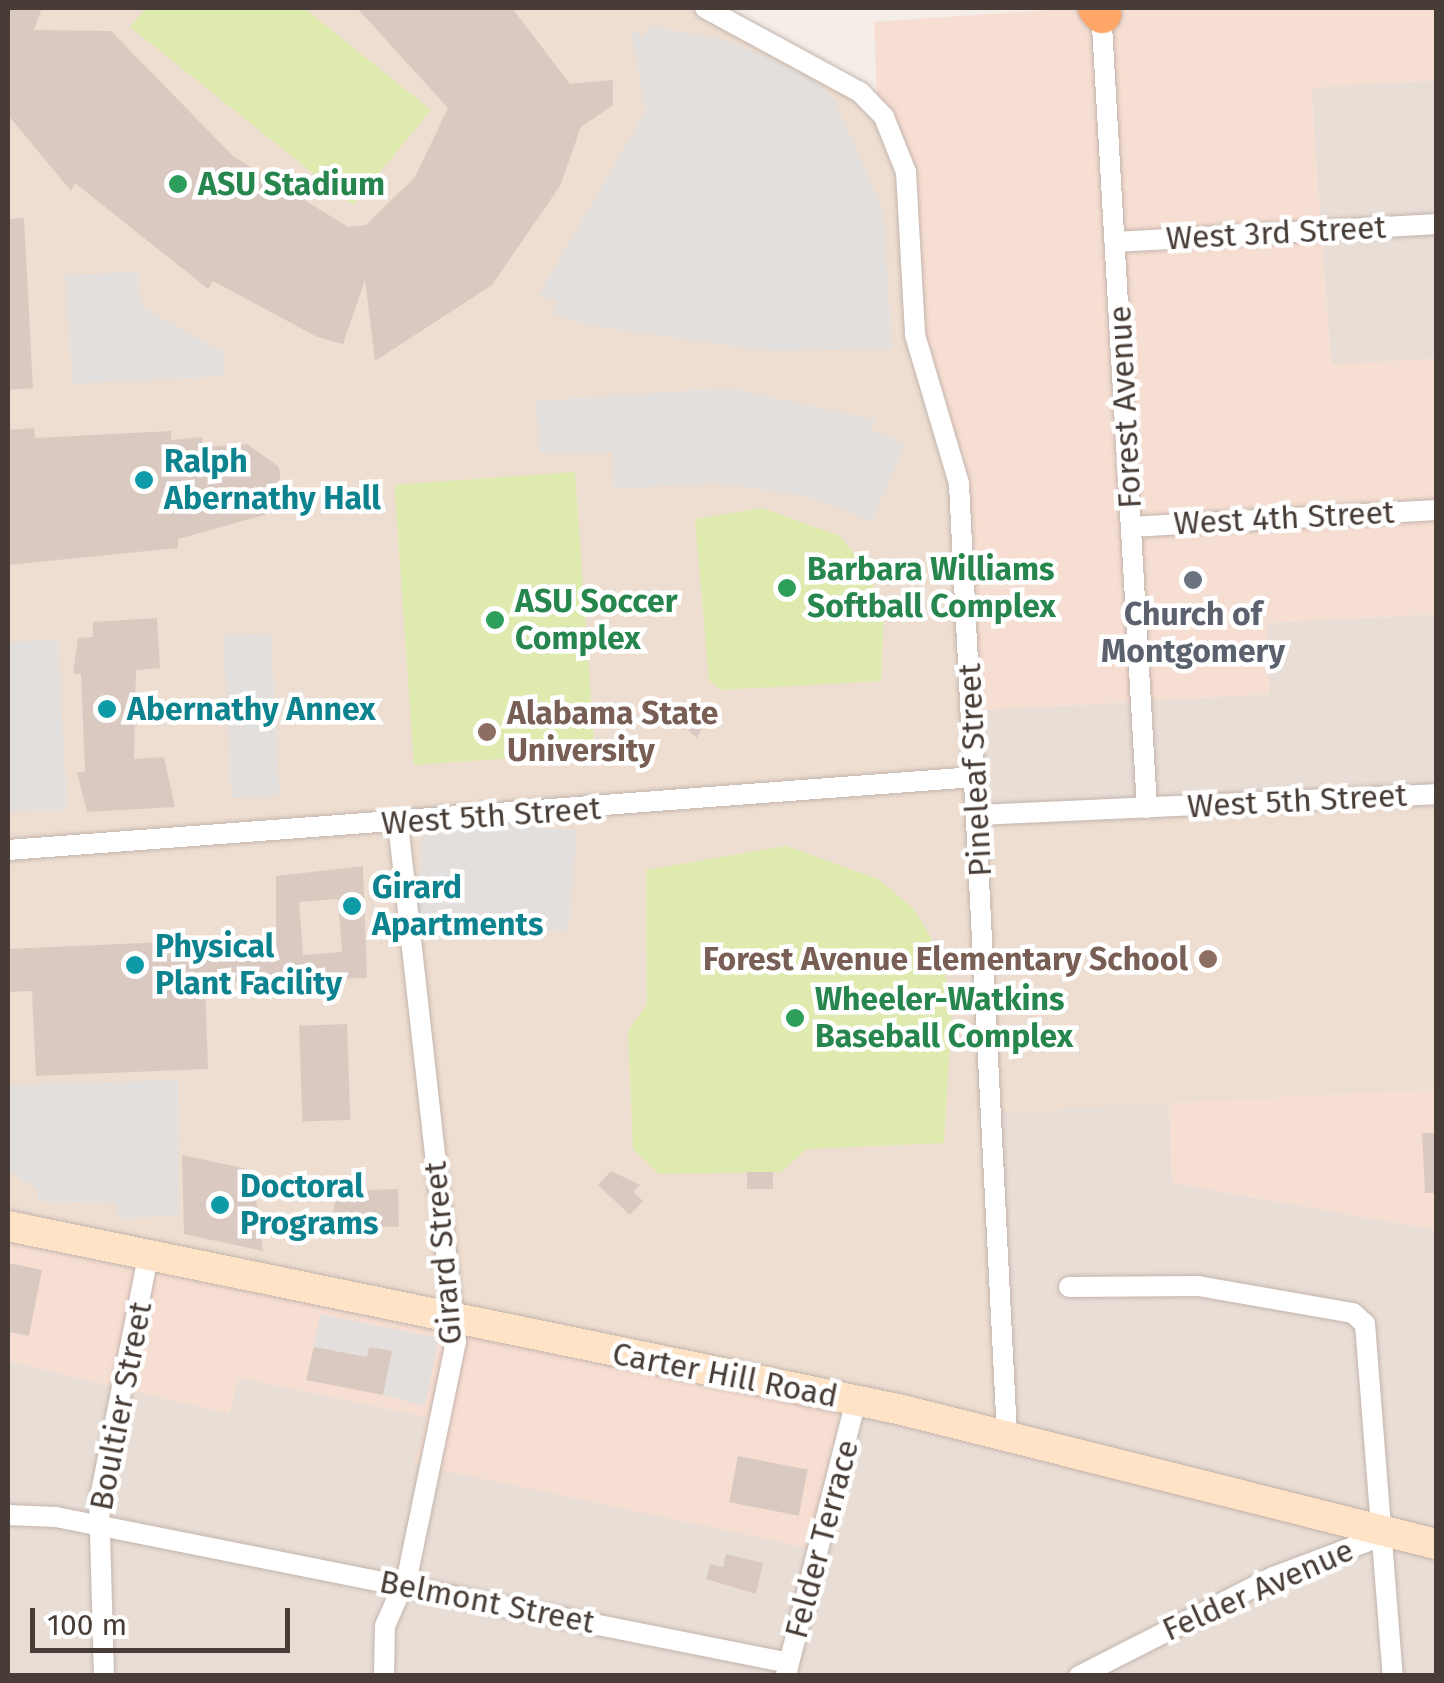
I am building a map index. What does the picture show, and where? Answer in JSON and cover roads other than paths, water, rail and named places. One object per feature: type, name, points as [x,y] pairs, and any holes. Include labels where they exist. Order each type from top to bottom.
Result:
[{"type":"main road","name":"Carter Hill Road","points":[[8,1226],[1006,1434],[1385,1536],[1436,1544]]},
{"type":"street","name":"Pineleaf Street","points":[[705,8],[842,77],[884,117],[906,172],[920,362],[959,484],[1006,1434]]},
{"type":"street","name":"Forest Avenue","points":[[1100,10],[1147,808]]},
{"type":"street","name":"West 3rd Street","points":[[1116,242],[1436,224]]},
{"type":"street","name":"West 4th Street","points":[[1131,527],[1436,510]]},
{"type":"street","name":"West 5th Street","points":[[8,850],[975,777]]},
{"type":"street","name":"West 5th Street","points":[[977,816],[1436,794]]},
{"type":"street","name":"Girard Street","points":[[384,1676],[385,1626],[399,1587],[454,1322],[398,823]]},
{"type":"street","name":"Boultier Street","points":[[104,1676],[98,1525],[148,1256]]},
{"type":"street","points":[[1068,1287],[1198,1286],[1358,1316],[1369,1336],[1393,1676]]},
{"type":"street","name":"Felder Terrace","points":[[788,1669],[856,1401]]},
{"type":"street","name":"Belmont Street","points":[[8,1515],[98,1525],[788,1669]]},
{"type":"street","name":"Felder Avenue","points":[[1079,1676],[1274,1576],[1385,1536]]},
{"type":"place","name":"ASU Stadium","points":[[178,184]]},
{"type":"place","name":"Ralph Abernathy Hall","points":[[144,480]]},
{"type":"place","name":"Church of Montgomery","points":[[1193,580]]},
{"type":"place","name":"Barbara Williams Softball Complex","points":[[787,588]]},
{"type":"place","name":"ASU Soccer Complex","points":[[495,620]]},
{"type":"place","name":"Abernathy Annex","points":[[107,709]]},
{"type":"place","name":"Alabama State University","points":[[487,732]]},
{"type":"place","name":"Girard Apartments","points":[[352,906]]},
{"type":"place","name":"Forest Avenue Elementary School","points":[[1208,959]]},
{"type":"place","name":"Physical Plant Facility","points":[[135,965]]},
{"type":"place","name":"Wheeler-Watkins Baseball Complex","points":[[795,1018]]},
{"type":"place","name":"Doctoral Programs","points":[[220,1205]]}]
